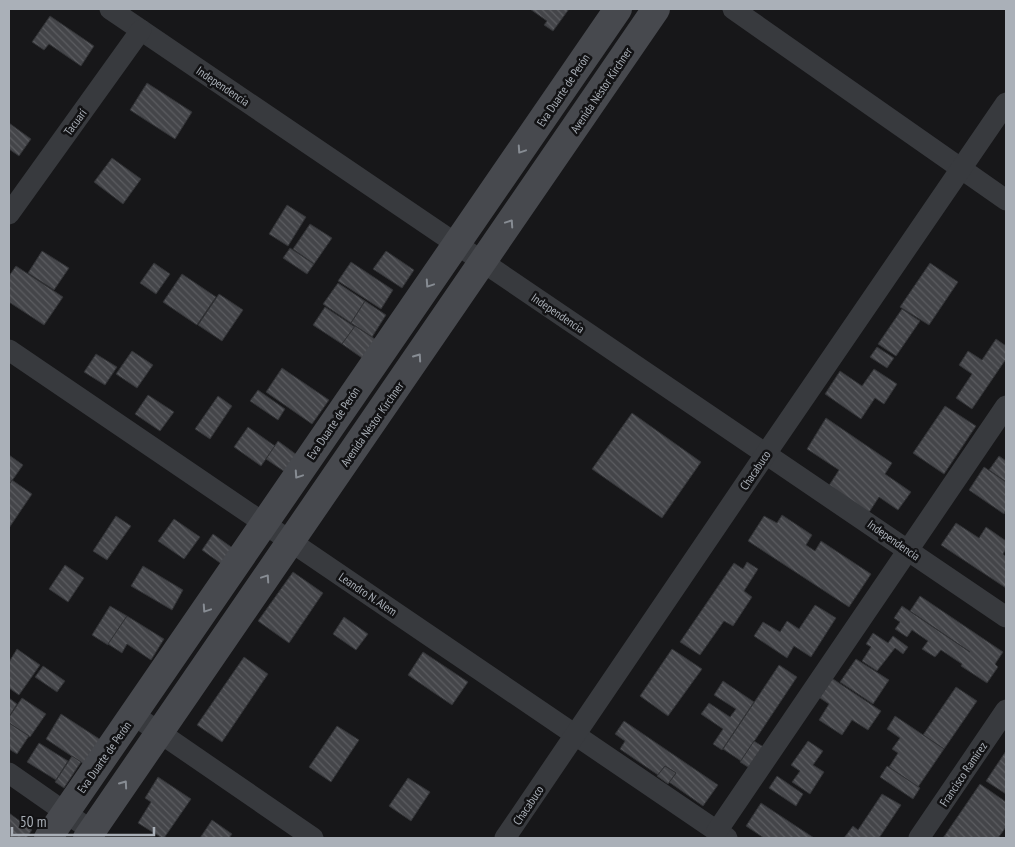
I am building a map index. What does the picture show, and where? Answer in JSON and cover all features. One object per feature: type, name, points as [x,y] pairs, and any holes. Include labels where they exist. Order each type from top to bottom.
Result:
[{"type":"street","name":"Independencia","points":[[110,9],[483,263],[767,452],[1006,617]]},
{"type":"street","name":"Eva Duarte de Perón","points":[[48,838],[618,9]]},
{"type":"street","name":"Avenida Néstor Kirchner","points":[[90,834],[656,9]]},
{"type":"street","points":[[733,9],[1006,200]]},
{"type":"street","name":"Tacuarí","points":[[9,214],[141,30]]},
{"type":"street","name":"Chacabuco","points":[[505,838],[1006,103]]},
{"type":"street","name":"Leandro N. Alem","points":[[9,350],[722,835]]},
{"type":"street","points":[[722,835],[1006,406]]},
{"type":"street","name":"Francisco Ramírez","points":[[919,838],[1006,710]]},
{"type":"street","points":[[134,714],[313,838]]},
{"type":"street","points":[[9,773],[66,813],[90,834]]},
{"type":"building","points":[[530,9],[569,9],[553,31],[544,25],[547,21]]},
{"type":"building","points":[[50,16],[94,46],[81,66],[49,44],[44,50],[32,42]]},
{"type":"building","points":[[147,83],[192,112],[175,139],[130,110]]},
{"type":"building","points":[[9,123],[31,139],[19,156],[9,149]]},
{"type":"building","points":[[112,158],[141,179],[123,204],[94,182]]},
{"type":"building","points":[[287,205],[306,217],[288,246],[269,234]]},
{"type":"building","points":[[310,224],[332,238],[314,264],[293,249]]},
{"type":"building","points":[[290,248],[314,264],[307,274],[283,258]]},
{"type":"building","points":[[42,251],[69,268],[54,290],[28,273]]},
{"type":"building","points":[[386,251],[414,270],[402,288],[373,269]]},
{"type":"building","points":[[351,262],[393,290],[381,309],[338,281]]},
{"type":"building","points":[[154,263],[170,274],[156,294],[140,283]]},
{"type":"building","points":[[930,263],[958,282],[929,325],[900,307]]},
{"type":"building","points":[[16,266],[63,297],[44,325],[9,302],[9,276]]},
{"type":"building","points":[[182,274],[216,297],[197,325],[163,302]]},
{"type":"building","points":[[338,283],[365,301],[351,323],[323,304]]},
{"type":"building","points":[[219,294],[243,310],[222,341],[198,325]]},
{"type":"building","points":[[365,301],[386,315],[372,337],[351,323]]},
{"type":"building","points":[[325,307],[355,327],[342,344],[313,325]]},
{"type":"building","points":[[902,309],[920,321],[896,356],[878,344]]},
{"type":"building","points":[[355,326],[378,341],[365,360],[342,344]]},
{"type":"building","points":[[996,339],[1006,346],[1006,359],[972,409],[956,398],[972,374],[959,365],[968,351],[982,360]]},
{"type":"building","points":[[877,347],[894,358],[887,368],[870,357]]},
{"type":"building","points":[[132,351],[153,365],[137,388],[116,374]]},
{"type":"building","points":[[96,354],[117,367],[105,385],[84,372]]},
{"type":"building","points":[[282,368],[329,400],[312,424],[266,392]]},
{"type":"building","points":[[874,369],[897,384],[884,404],[875,398],[861,419],[825,394],[840,371],[862,386]]},
{"type":"building","points":[[258,390],[285,409],[278,420],[250,401]]},
{"type":"building","points":[[148,395],[174,412],[160,431],[135,414]]},
{"type":"building","points":[[218,396],[232,406],[210,439],[195,429]]},
{"type":"building","points":[[945,406],[976,426],[944,474],[913,453]]},
{"type":"building","points":[[632,413],[701,462],[662,518],[592,469]]},
{"type":"building","points":[[826,418],[892,463],[885,474],[911,492],[898,510],[879,497],[868,514],[828,487],[839,470],[807,449]]},
{"type":"building","points":[[248,427],[275,446],[261,466],[234,447]]},
{"type":"building","points":[[278,441],[297,455],[285,472],[266,459]]},
{"type":"building","points":[[9,455],[23,465],[9,485]]},
{"type":"building","points":[[999,456],[1006,461],[1006,482],[989,470]]},
{"type":"building","points":[[984,467],[1006,482],[1006,510],[1004,514],[969,490]]},
{"type":"building","points":[[12,480],[32,494],[9,528],[9,485]]},
{"type":"building","points":[[782,515],[812,535],[806,545],[815,551],[821,541],[871,574],[849,607],[748,541],[764,516],[777,523]]},
{"type":"building","points":[[116,516],[131,526],[107,560],[93,551]]},
{"type":"building","points":[[174,519],[200,537],[184,559],[158,541]]},
{"type":"building","points":[[956,523],[979,538],[986,527],[1006,541],[1006,549],[1003,554],[1006,557],[1006,588],[941,545]]},
{"type":"building","points":[[213,534],[234,549],[223,565],[202,550]]},
{"type":"building","points":[[747,562],[758,569],[744,591],[752,597],[733,626],[724,621],[700,655],[680,642],[734,563],[743,569]]},
{"type":"building","points":[[65,565],[84,578],[68,602],[49,589]]},
{"type":"building","points":[[143,566],[183,590],[172,610],[131,586]]},
{"type":"building","points":[[293,572],[323,593],[289,643],[258,621]]},
{"type":"building","points":[[920,596],[1003,652],[995,664],[998,667],[987,683],[941,650],[935,657],[922,649],[928,641],[912,630],[907,637],[895,629],[900,622],[894,618],[902,606],[970,652],[910,611]]},
{"type":"building","points":[[815,605],[836,618],[811,657],[794,646],[787,658],[754,636],[763,622],[780,632],[787,621],[799,629]]},
{"type":"building","points":[[110,606],[127,616],[108,645],[92,635]]},
{"type":"building","points":[[127,616],[164,639],[151,660],[127,644],[122,653],[108,644]]},
{"type":"building","points":[[344,617],[368,634],[356,650],[333,634]]},
{"type":"building","points":[[873,633],[888,643],[893,636],[908,647],[903,654],[895,648],[877,671],[862,661],[871,647],[866,644]]},
{"type":"building","points":[[17,649],[40,665],[19,695],[9,688],[9,662]]},
{"type":"building","points":[[672,649],[702,669],[668,716],[640,696]]},
{"type":"building","points":[[423,652],[468,682],[452,705],[408,675]]},
{"type":"building","points":[[244,657],[268,674],[222,742],[197,725]]},
{"type":"building","points":[[856,659],[889,680],[873,704],[840,682]]},
{"type":"building","points":[[779,665],[797,677],[741,761],[723,749]]},
{"type":"building","points":[[43,666],[65,681],[57,692],[35,677]]},
{"type":"building","points":[[830,677],[881,711],[868,730],[852,720],[842,735],[819,720],[829,704],[817,696]]},
{"type":"building","points":[[723,681],[754,702],[722,750],[713,744],[723,729],[701,714],[709,703],[730,717],[736,709],[714,695]]},
{"type":"building","points":[[956,687],[977,701],[944,749],[923,735]]},
{"type":"building","points":[[9,698],[17,704],[9,717]]},
{"type":"building","points":[[22,698],[46,714],[30,737],[9,723],[9,717]]},
{"type":"building","points":[[61,714],[104,742],[88,767],[46,739]]},
{"type":"building","points":[[895,716],[944,749],[918,787],[889,767],[898,753],[892,749],[900,738],[887,729]]},
{"type":"building","points":[[624,721],[718,785],[703,806],[669,782],[676,773],[665,766],[658,775],[620,749],[625,741],[615,734]]},
{"type":"building","points":[[9,723],[29,736],[17,754],[9,749]]},
{"type":"building","points":[[337,726],[359,740],[331,782],[309,767]]},
{"type":"building","points":[[754,741],[765,748],[751,769],[740,762]]},
{"type":"building","points":[[808,741],[823,751],[813,765],[824,772],[810,794],[792,782],[800,771],[791,765]]},
{"type":"building","points":[[39,743],[68,761],[56,780],[27,762]]},
{"type":"building","points":[[1006,751],[1006,794],[986,781]]},
{"type":"building","points":[[72,756],[81,762],[64,788],[55,782]]},
{"type":"building","points":[[665,766],[676,773],[668,784],[657,776]]},
{"type":"building","points":[[887,766],[920,788],[913,799],[880,777]]},
{"type":"building","points":[[777,776],[803,794],[796,806],[769,788]]},
{"type":"building","points":[[158,777],[191,799],[164,838],[138,823],[151,802],[145,798]]},
{"type":"building","points":[[408,778],[430,792],[411,821],[389,806]]},
{"type":"building","points":[[980,784],[1006,802],[1006,827],[998,838],[943,838]]},
{"type":"building","points":[[882,794],[901,805],[879,838],[844,838],[853,826],[858,830]]},
{"type":"building","points":[[761,803],[814,838],[764,838],[746,826]]},
{"type":"building","points":[[9,813],[32,830],[26,838],[9,838]]},
{"type":"building","points":[[212,820],[232,834],[229,838],[200,838]]}]
